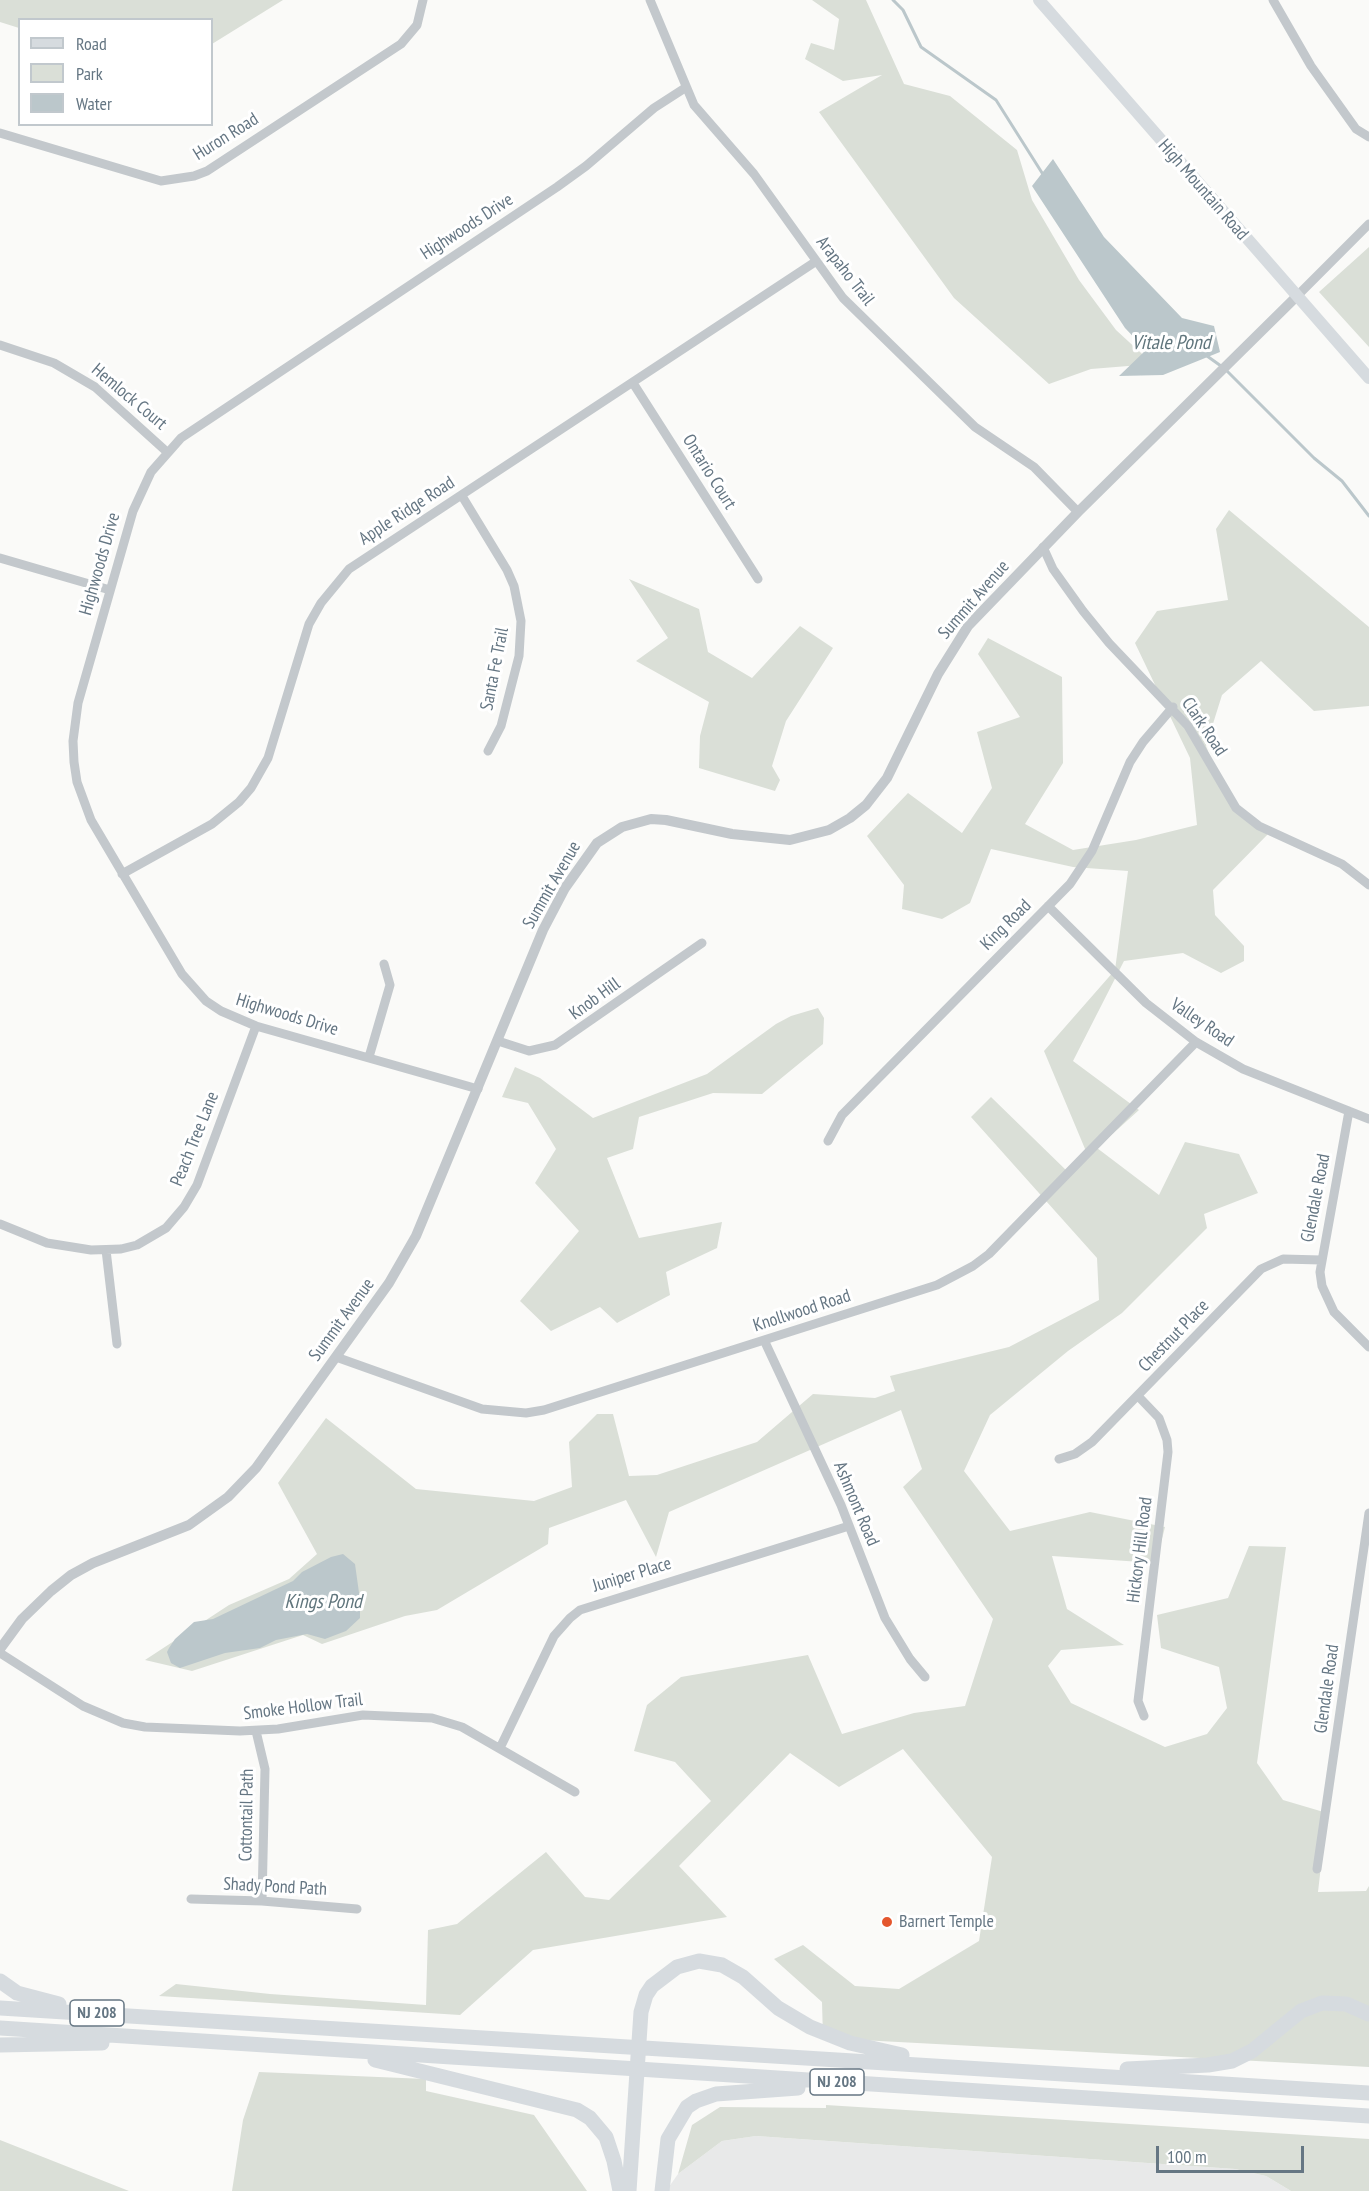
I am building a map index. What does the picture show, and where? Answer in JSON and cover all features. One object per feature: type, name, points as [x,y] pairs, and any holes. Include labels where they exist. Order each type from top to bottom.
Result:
[{"type":"highway","points":[[629,2191],[641,2012],[646,1995],[667,1972],[688,1963],[711,1962],[733,1970],[778,2008],[823,2033],[867,2048],[957,2066]]},
{"type":"highway","points":[[0,1981],[17,1993],[51,2003],[193,2018]]},
{"type":"highway","points":[[1043,2072],[1221,2064],[1242,2057],[1290,2017],[1310,2006],[1334,2003],[1358,2007],[1369,2014]]},
{"type":"highway","name":"NJ 208","points":[[0,2008],[193,2018],[1369,2093]]},
{"type":"highway","name":"NJ 208","points":[[0,2028],[1369,2116]]},
{"type":"highway","points":[[0,2045],[221,2042]]},
{"type":"highway","points":[[304,2048],[436,2073],[577,2109],[590,2118],[606,2137],[615,2161],[620,2191]]},
{"type":"highway","points":[[662,2191],[665,2152],[673,2127],[687,2107],[706,2097],[748,2090],[784,2088],[961,2090]]},
{"type":"main road","name":"High Mountain Road","points":[[1039,0],[1369,378]]},
{"type":"street","name":"Huron Road","points":[[0,133],[161,181],[194,176],[207,171],[401,44],[417,25],[423,0]]},
{"type":"street","name":"Arapaho Trail","points":[[650,0],[685,88],[707,123],[778,206],[815,262],[865,322],[955,408],[995,442],[1034,467],[1078,512]]},
{"type":"street","points":[[1273,0],[1311,66],[1356,129],[1369,137]]},
{"type":"street","name":"Highwoods Drive","points":[[478,1089],[256,1026],[221,1011],[193,988],[122,874],[83,801],[77,782],[73,741],[78,703],[133,511],[152,472],[167,452],[200,422],[557,187],[614,143],[654,108],[685,88]]},
{"type":"street","name":"Summit Avenue","points":[[0,1651],[22,1619],[71,1575],[93,1563],[181,1529],[228,1497],[256,1468],[389,1283],[416,1236],[545,925],[565,888],[597,843],[622,826],[651,819],[771,840],[790,840],[829,830],[850,818],[866,805],[887,778],[953,646],[986,605],[1369,224]]},
{"type":"street","name":"Apple Ridge Road","points":[[122,874],[212,824],[239,802],[251,788],[268,758],[302,644],[321,603],[335,584],[366,556],[462,496],[815,262]]},
{"type":"street","name":"Hemlock Court","points":[[0,345],[54,363],[95,387],[167,452]]},
{"type":"street","name":"Ontario Court","points":[[633,383],[758,579]]},
{"type":"street","name":"Santa Fe Trail","points":[[462,496],[507,570],[519,603],[521,621],[519,656],[503,716],[488,751]]},
{"type":"street","name":"Clark Road","points":[[1043,547],[1053,569],[1083,611],[1130,665],[1173,707],[1200,744],[1227,796],[1247,818],[1326,855],[1369,885]]},
{"type":"street","points":[[0,558],[110,590]]},
{"type":"street","name":"King Road","points":[[828,1142],[842,1114],[1048,906],[1082,868],[1092,851],[1130,762],[1143,741],[1173,707]]},
{"type":"street","name":"Valley Road","points":[[1048,906],[1146,1002],[1196,1042],[1243,1069],[1369,1119]]},
{"type":"street","name":"Knob Hill","points":[[498,1041],[529,1051],[555,1045],[702,943]]},
{"type":"street","points":[[369,1057],[390,986],[384,964]]},
{"type":"street","name":"Peach Tree Lane","points":[[0,1224],[47,1243],[106,1250],[137,1245],[153,1238],[166,1228],[184,1207],[206,1164],[256,1026]]},
{"type":"street","name":"Knollwood Road","points":[[336,1357],[482,1409],[526,1413],[544,1410],[937,1285],[973,1266],[989,1254],[1196,1042]]},
{"type":"street","name":"Glendale Road","points":[[1349,1111],[1321,1260],[1322,1286],[1327,1299],[1343,1322],[1369,1347]]},
{"type":"street","points":[[106,1250],[117,1344]]},
{"type":"street","name":"Chestnut Place","points":[[1059,1459],[1075,1454],[1092,1442],[1262,1269],[1283,1259],[1321,1260]]},
{"type":"street","name":"Ashmont Road","points":[[764,1340],[849,1526],[885,1617],[909,1659],[925,1677]]},
{"type":"street","name":"Hickory Hill Road","points":[[1138,1396],[1159,1418],[1164,1429],[1168,1452],[1138,1701],[1144,1716]]},
{"type":"street","name":"Glendale Road","points":[[1317,1869],[1369,1513]]},
{"type":"street","name":"Juniper Place","points":[[500,1748],[554,1636],[580,1610],[849,1526]]},
{"type":"street","name":"Smoke Hollow Trail","points":[[0,1651],[83,1706],[123,1723],[165,1728],[256,1731],[363,1715],[416,1716],[448,1722],[500,1748],[575,1792]]},
{"type":"street","name":"Cottontail Path","points":[[256,1731],[265,1769],[262,1901]]},
{"type":"street","name":"Shady Pond Path","points":[[191,1899],[262,1901],[357,1909]]},
{"type":"shaded area","points":[[756,2136],[1235,2169],[1266,2176],[1291,2191],[666,2191],[678,2174],[722,2141]]},
{"type":"green space","points":[[0,0],[283,0],[213,43],[213,18],[18,18],[18,28],[0,22]]},
{"type":"green space","points":[[812,0],[866,0],[904,84],[950,96],[1017,150],[1032,200],[1079,280],[1116,330],[1153,364],[1091,369],[1049,384],[954,298],[819,112],[882,75],[843,81],[805,59],[811,43],[834,50],[839,19]]},
{"type":"green space","points":[[1369,247],[1369,347],[1319,292]]},
{"type":"green space","points":[[1229,510],[1369,627],[1369,706],[1314,711],[1261,661],[1222,695],[1206,746],[1225,794],[1270,832],[1213,890],[1215,915],[1244,946],[1244,961],[1221,973],[1183,953],[1124,961],[1073,1061],[1139,1110],[1097,1148],[1159,1195],[1185,1142],[1239,1154],[1258,1193],[1204,1214],[1207,1228],[1122,1313],[1068,1351],[990,1415],[964,1471],[1010,1531],[1090,1512],[1165,1527],[1156,1563],[1052,1556],[1067,1609],[1124,1645],[1061,1650],[1048,1666],[1071,1703],[1165,1747],[1207,1734],[1227,1708],[1219,1667],[1161,1648],[1157,1615],[1228,1598],[1249,1546],[1286,1547],[1257,1763],[1283,1800],[1327,1813],[1318,1892],[1366,1891],[1369,1886],[1369,2067],[823,2038],[822,2002],[774,1959],[803,1945],[855,1986],[899,1989],[979,1941],[992,1857],[903,1749],[839,1787],[790,1753],[679,1866],[727,1917],[533,1950],[460,2015],[159,1996],[176,1984],[270,1994],[426,2005],[428,1930],[457,1924],[546,1852],[585,1897],[609,1900],[711,1801],[675,1762],[634,1751],[647,1705],[681,1677],[808,1655],[842,1734],[914,1713],[965,1706],[993,1619],[903,1487],[922,1469],[901,1410],[669,1512],[656,1557],[626,1500],[549,1528],[548,1544],[437,1610],[405,1616],[322,1644],[303,1635],[192,1671],[145,1660],[229,1605],[289,1579],[317,1554],[278,1483],[326,1418],[416,1489],[534,1501],[572,1487],[569,1442],[597,1414],[613,1414],[629,1476],[657,1475],[757,1442],[813,1394],[875,1398],[895,1391],[890,1376],[1009,1347],[1099,1300],[1097,1258],[971,1117],[991,1097],[1069,1173],[1088,1156],[1044,1051],[1115,970],[1128,871],[1073,867],[991,849],[970,903],[942,919],[902,909],[904,885],[867,836],[908,793],[962,833],[992,788],[977,732],[1020,717],[978,654],[988,638],[1062,677],[1063,763],[1025,824],[1073,850],[1136,840],[1197,825],[1190,758],[1135,643],[1157,611],[1228,600],[1216,529]]},
{"type":"green space","points":[[629,579],[699,609],[708,652],[752,678],[800,626],[833,648],[786,721],[772,766],[780,780],[775,791],[699,768],[700,736],[709,702],[636,661],[668,638]]},
{"type":"green space","points":[[818,1008],[824,1018],[823,1044],[762,1094],[713,1093],[639,1117],[633,1149],[607,1158],[639,1238],[722,1222],[717,1248],[666,1272],[670,1295],[617,1323],[600,1307],[551,1331],[520,1301],[579,1231],[535,1183],[556,1149],[528,1103],[502,1097],[515,1067],[540,1078],[593,1118],[707,1074],[776,1024],[791,1016]]},
{"type":"green space","points":[[259,2072],[426,2079],[426,2091],[534,2115],[587,2191],[232,2191],[243,2120]]},
{"type":"green space","points":[[826,2105],[1369,2139],[1369,2191],[1291,2191],[1266,2176],[1235,2169],[756,2136],[722,2141],[678,2174],[692,2125],[720,2107],[826,2108]]},
{"type":"green space","points":[[0,2140],[129,2191],[0,2191]]},
{"type":"water","name":"Vitale Pond","points":[[1053,159],[1104,237],[1182,318],[1214,326],[1220,352],[1163,375],[1119,376],[1146,350],[1125,328],[1032,186]]},
{"type":"water","name":"Kings Pond","points":[[343,1554],[355,1564],[360,1600],[360,1618],[346,1631],[325,1639],[307,1634],[276,1640],[260,1648],[225,1653],[180,1668],[171,1663],[167,1652],[169,1648],[175,1639],[194,1622],[213,1619],[293,1581],[302,1572],[331,1557]]},
{"type":"waterway","points":[[893,0],[903,10],[921,47],[996,100],[1044,176]]},
{"type":"waterway","points":[[1207,356],[1221,366]]},
{"type":"waterway","points":[[1226,370],[1314,458],[1342,481],[1369,516]]},
{"type":"place","name":"Barnert Temple","points":[[887,1922]]}]
